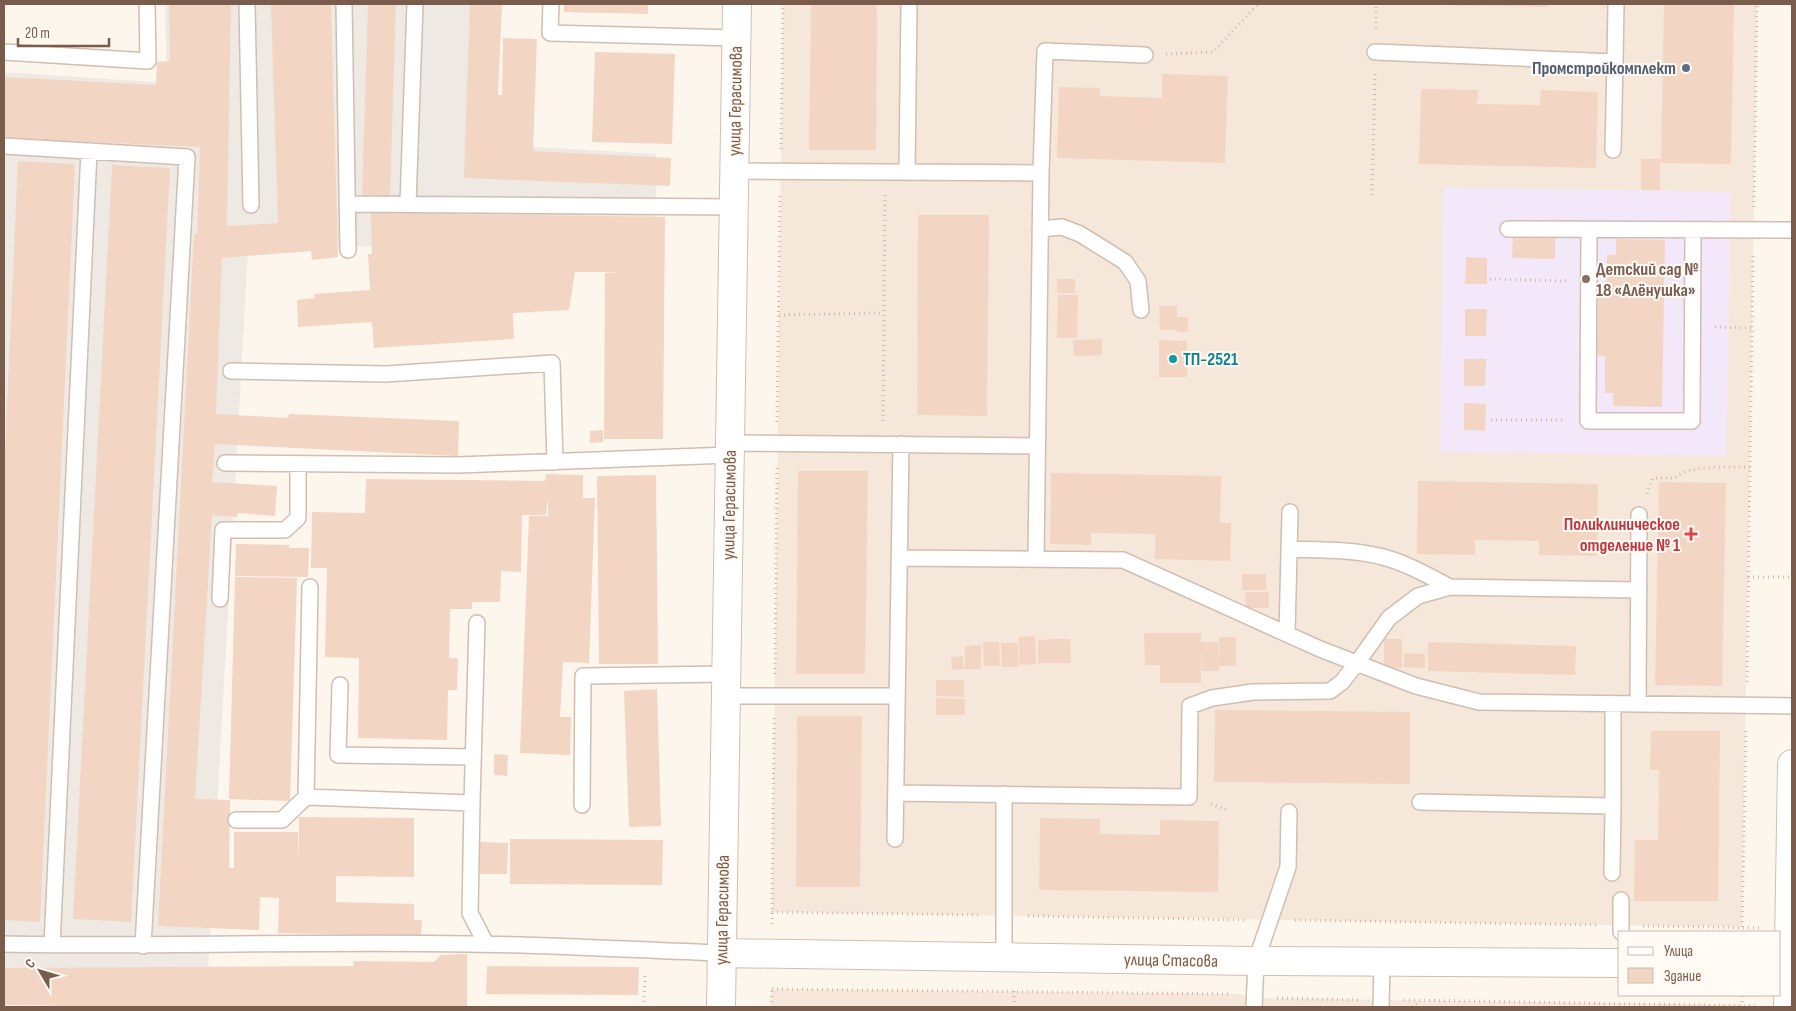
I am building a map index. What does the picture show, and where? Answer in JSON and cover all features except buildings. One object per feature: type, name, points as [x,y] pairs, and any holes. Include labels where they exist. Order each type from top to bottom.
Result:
[{"type":"street","name":"улица Герасимова","points":[[721,1007],[737,4]]},
{"type":"street","points":[[1788,1007],[1787,965],[1792,764]]},
{"type":"street","name":"улица Стасова","points":[[722,953],[1618,964]]},
{"type":"lane","points":[[4,52],[148,61],[147,4]]},
{"type":"lane","points":[[247,4],[251,205]]},
{"type":"lane","points":[[344,4],[348,250]]},
{"type":"lane","points":[[408,204],[415,4]]},
{"type":"lane","points":[[550,4],[550,33],[736,38]]},
{"type":"lane","points":[[907,172],[909,4]]},
{"type":"lane","points":[[1613,150],[1616,4]]},
{"type":"lane","points":[[1036,559],[1040,229],[1045,51],[1145,55]]},
{"type":"lane","points":[[1375,52],[1615,62]]},
{"type":"lane","points":[[4,146],[187,157],[143,946]]},
{"type":"lane","points":[[52,945],[89,151]]},
{"type":"lane","points":[[734,171],[1041,173]]},
{"type":"lane","points":[[347,204],[734,207]]},
{"type":"lane","points":[[1040,229],[1062,228],[1080,234],[1125,262],[1138,281],[1141,310]]},
{"type":"lane","points":[[1508,229],[1792,230]]},
{"type":"lane","points":[[1589,230],[1588,420],[1692,421],[1693,230]]},
{"type":"lane","points":[[231,371],[386,374],[552,363],[555,462]]},
{"type":"lane","points":[[225,463],[460,465],[555,462],[729,449],[882,444],[1037,446]]},
{"type":"lane","points":[[895,839],[901,444]]},
{"type":"lane","points":[[220,599],[223,530],[285,530],[298,518],[298,464]]},
{"type":"lane","points":[[1287,634],[1290,512]]},
{"type":"lane","points":[[1638,704],[1639,515]]},
{"type":"lane","points":[[1289,549],[1346,551],[1382,557],[1418,570],[1450,587]]},
{"type":"lane","points":[[899,558],[1123,560],[1357,664],[1416,686],[1479,702],[1792,706]]},
{"type":"lane","points":[[236,820],[282,820],[306,797],[310,587]]},
{"type":"lane","points":[[896,793],[1189,797],[1190,706],[1212,698],[1253,692],[1330,691],[1342,682],[1357,664],[1390,618],[1418,596],[1450,587],[1638,590]]},
{"type":"lane","points":[[477,623],[470,913],[486,944]]},
{"type":"lane","points":[[582,805],[582,676],[897,696]]},
{"type":"lane","points":[[340,685],[338,755],[473,757]]},
{"type":"lane","points":[[1612,874],[1613,704]]},
{"type":"lane","points":[[1004,794],[1004,957]]},
{"type":"lane","points":[[306,797],[472,803]]},
{"type":"lane","points":[[1420,802],[1613,806]]},
{"type":"lane","points":[[1254,1007],[1256,961],[1288,867],[1289,812]]},
{"type":"lane","points":[[1621,900],[1622,931]]},
{"type":"lane","points":[[4,944],[143,946],[292,943],[486,944],[722,953]]},
{"type":"lane","points":[[1381,1007],[1382,962]]},
{"type":"path","points":[[1145,55],[1212,52],[1258,4]]},
{"type":"path","points":[[1372,195],[1376,4]]},
{"type":"path","points":[[1749,507],[1757,4]]},
{"type":"path","points":[[882,444],[885,172]]},
{"type":"path","points":[[1490,279],[1589,281]]},
{"type":"path","points":[[779,315],[884,313]]},
{"type":"path","points":[[1693,327],[1752,328]]},
{"type":"path","points":[[1491,420],[1588,420]]},
{"type":"path","points":[[1639,515],[1653,478],[1675,478],[1679,473],[1715,467],[1750,467]]},
{"type":"path","points":[[1748,576],[1792,577]]},
{"type":"path","points":[[644,1007],[645,951]]},
{"type":"path","points":[[771,1007],[772,989]]},
{"type":"path","points":[[1014,991],[1014,1007]]},
{"type":"path","points":[[1412,1007],[1420,1000]]},
{"type":"shaded area","points":[[165,4],[491,4],[486,144],[656,154],[656,240],[248,249],[208,972],[4,971],[4,72],[167,83]]},
{"type":"shaded area","points":[[783,4],[1757,4],[1742,927],[772,912]]},
{"type":"shaded area","name":"Детский сад № 18 «Алёнушка»","points":[[1443,187],[1731,192],[1726,456],[1440,452]]},
{"type":"shaded area","points":[[772,989],[1240,994],[1254,998],[1742,1005],[1742,1007],[771,1007]]},
{"type":"place","name":"Промстройкомплект","points":[[1686,68]]},
{"type":"place","name":"Детский сад № 18 «Алёнушка»","points":[[1586,279]]},
{"type":"place","name":"ТП-2521","points":[[1173,359]]},
{"type":"place","name":"Поликлиническое отделение № 1","points":[[1691,534]]}]
